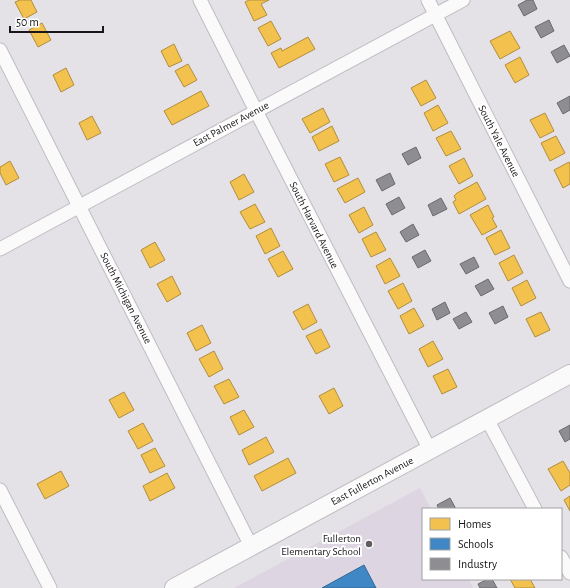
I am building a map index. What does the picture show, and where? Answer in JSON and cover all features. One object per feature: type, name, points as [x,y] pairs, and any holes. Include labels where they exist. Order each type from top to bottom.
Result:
[{"type":"street","name":"South Harvard Avenue","points":[[200,0],[430,450]]},
{"type":"street","name":"South Yale Avenue","points":[[428,0],[570,281]]},
{"type":"street","name":"East Palmer Avenue","points":[[0,249],[463,0]]},
{"type":"street","name":"South Michigan Avenue","points":[[0,50],[251,546]]},
{"type":"street","name":"East Fullerton Avenue","points":[[174,588],[570,374]]},
{"type":"street","points":[[487,419],[534,508]]},
{"type":"street","points":[[0,490],[50,588]]},
{"type":"street","points":[[562,559],[570,574]]},
{"type":"shaded area","name":"Fullerton Elementary School","points":[[420,488],[430,508],[422,508],[422,580],[469,580],[473,588],[234,588]]},
{"type":"building: Homes","points":[[20,0],[31,0],[37,12],[24,19],[15,2]]},
{"type":"building: Homes","points":[[249,0],[269,0],[261,4],[267,15],[254,21],[245,2]]},
{"type":"building: Homes","points":[[271,21],[281,39],[268,46],[258,28]]},
{"type":"building: Homes","points":[[42,23],[51,40],[38,47],[29,30]]},
{"type":"building: Homes","points":[[510,31],[520,48],[500,59],[490,41]]},
{"type":"building: Homes","points":[[308,37],[315,49],[279,68],[271,53],[281,48],[282,51]]},
{"type":"building: Homes","points":[[174,44],[182,61],[169,67],[161,51]]},
{"type":"building: Homes","points":[[520,57],[529,75],[515,83],[505,65]]},
{"type":"building: Homes","points":[[188,64],[197,80],[184,87],[175,71]]},
{"type":"building: Homes","points":[[66,68],[74,85],[61,92],[53,75]]},
{"type":"building: Homes","points":[[426,80],[436,98],[421,106],[411,88]]},
{"type":"building: Homes","points":[[201,91],[209,106],[172,125],[164,111]]},
{"type":"building: Homes","points":[[438,105],[448,123],[433,131],[424,113]]},
{"type":"building: Homes","points":[[323,108],[330,122],[310,133],[302,119]]},
{"type":"building: Homes","points":[[545,113],[554,131],[540,138],[530,120]]},
{"type":"building: Homes","points":[[92,116],[101,133],[87,140],[79,123]]},
{"type":"building: Homes","points":[[332,126],[339,141],[319,151],[312,137]]},
{"type":"building: Homes","points":[[451,131],[461,149],[446,156],[436,138]]},
{"type":"building: Homes","points":[[556,136],[565,153],[550,161],[541,143]]},
{"type":"building: Homes","points":[[340,157],[349,175],[334,182],[325,164]]},
{"type":"building: Homes","points":[[464,158],[473,176],[459,184],[449,166]]},
{"type":"building: Homes","points":[[10,161],[19,178],[6,185],[0,173],[0,167]]},
{"type":"building: Homes","points":[[569,162],[570,184],[563,188],[554,170]]},
{"type":"building: Homes","points":[[244,174],[254,192],[239,200],[230,182]]},
{"type":"building: Homes","points":[[358,178],[365,192],[345,203],[337,189]]},
{"type":"building: Homes","points":[[477,182],[486,199],[459,214],[453,202],[456,200],[454,196]]},
{"type":"building: Homes","points":[[255,204],[265,222],[250,229],[240,212]]},
{"type":"building: Homes","points":[[488,205],[494,217],[492,218],[497,227],[482,235],[470,215]]},
{"type":"building: Homes","points":[[364,207],[373,225],[359,233],[349,215]]},
{"type":"building: Homes","points":[[271,228],[280,246],[265,254],[256,236]]},
{"type":"building: Homes","points":[[501,230],[510,248],[495,255],[486,238]]},
{"type":"building: Homes","points":[[376,232],[386,250],[371,257],[362,239]]},
{"type":"building: Homes","points":[[155,242],[165,260],[150,268],[141,250]]},
{"type":"building: Homes","points":[[283,251],[293,269],[278,277],[268,259]]},
{"type":"building: Homes","points":[[514,255],[523,273],[508,281],[499,263]]},
{"type":"building: Homes","points":[[390,258],[400,276],[385,284],[376,266]]},
{"type":"building: Homes","points":[[172,276],[181,294],[167,302],[157,284]]},
{"type":"building: Homes","points":[[527,280],[536,298],[521,306],[512,288]]},
{"type":"building: Homes","points":[[403,283],[412,301],[398,309],[388,291]]},
{"type":"building: Homes","points":[[308,304],[317,322],[303,330],[293,312]]},
{"type":"building: Homes","points":[[414,308],[424,326],[409,334],[400,316]]},
{"type":"building: Homes","points":[[541,312],[550,330],[535,337],[526,319]]},
{"type":"building: Homes","points":[[202,325],[211,343],[196,351],[187,333]]},
{"type":"building: Homes","points":[[321,329],[330,347],[316,354],[306,336]]},
{"type":"building: Homes","points":[[433,341],[443,359],[428,367],[419,349]]},
{"type":"building: Homes","points":[[214,351],[223,369],[209,377],[199,359]]},
{"type":"building: Homes","points":[[448,369],[457,387],[442,394],[433,376]]},
{"type":"building: Homes","points":[[229,379],[239,397],[224,404],[214,386]]},
{"type":"building: Homes","points":[[334,388],[343,406],[329,414],[319,396]]},
{"type":"building: Homes","points":[[124,392],[134,410],[119,418],[109,400]]},
{"type":"building: Homes","points":[[244,410],[254,427],[239,435],[230,417]]},
{"type":"building: Homes","points":[[143,423],[153,441],[138,449],[128,431]]},
{"type":"building: Homes","points":[[266,437],[274,452],[249,465],[242,450]]},
{"type":"building: Homes","points":[[155,448],[165,466],[150,473],[141,455]]},
{"type":"building: Homes","points":[[288,458],[296,473],[262,491],[254,476]]},
{"type":"building: Homes","points":[[563,461],[570,473],[570,485],[561,491],[548,469]]},
{"type":"building: Homes","points":[[61,471],[69,486],[45,499],[37,484]]},
{"type":"building: Homes","points":[[167,473],[175,488],[150,501],[143,486]]},
{"type":"building: Homes","points":[[570,496],[570,511],[564,500]]},
{"type":"building: Homes","points":[[511,580],[531,580],[535,588],[515,588]]},
{"type":"building: Schools","points":[[364,565],[376,588],[322,588]]},
{"type":"building: Industry","points":[[527,0],[533,0],[537,9],[524,16],[518,5]]},
{"type":"building: Industry","points":[[549,20],[554,31],[541,38],[535,27]]},
{"type":"building: Industry","points":[[564,45],[570,56],[557,63],[551,52]]},
{"type":"building: Industry","points":[[570,96],[570,110],[563,114],[557,103]]},
{"type":"building: Industry","points":[[416,147],[421,158],[408,165],[402,154]]},
{"type":"building: Industry","points":[[390,173],[395,184],[382,191],[376,180]]},
{"type":"building: Industry","points":[[399,197],[405,208],[392,215],[386,204]]},
{"type":"building: Industry","points":[[441,198],[447,209],[433,216],[428,205]]},
{"type":"building: Industry","points":[[413,224],[419,235],[406,242],[400,232]]},
{"type":"building: Industry","points":[[425,250],[431,261],[418,268],[412,257]]},
{"type":"building: Industry","points":[[474,257],[479,267],[466,274],[460,264]]},
{"type":"building: Industry","points":[[488,279],[494,289],[481,296],[475,286]]},
{"type":"building: Industry","points":[[445,302],[450,313],[437,320],[432,309]]},
{"type":"building: Industry","points":[[503,306],[508,317],[495,324],[489,313]]},
{"type":"building: Industry","points":[[466,312],[472,322],[459,329],[453,319]]},
{"type":"building: Industry","points":[[570,425],[570,439],[565,442],[559,431]]},
{"type":"building: Industry","points":[[450,498],[455,508],[438,508],[437,505]]},
{"type":"building: Industry","points":[[486,580],[493,580],[497,588],[480,588],[478,584]]},
{"type":"place","name":"Fullerton Elementary School","points":[[369,544]]}]
